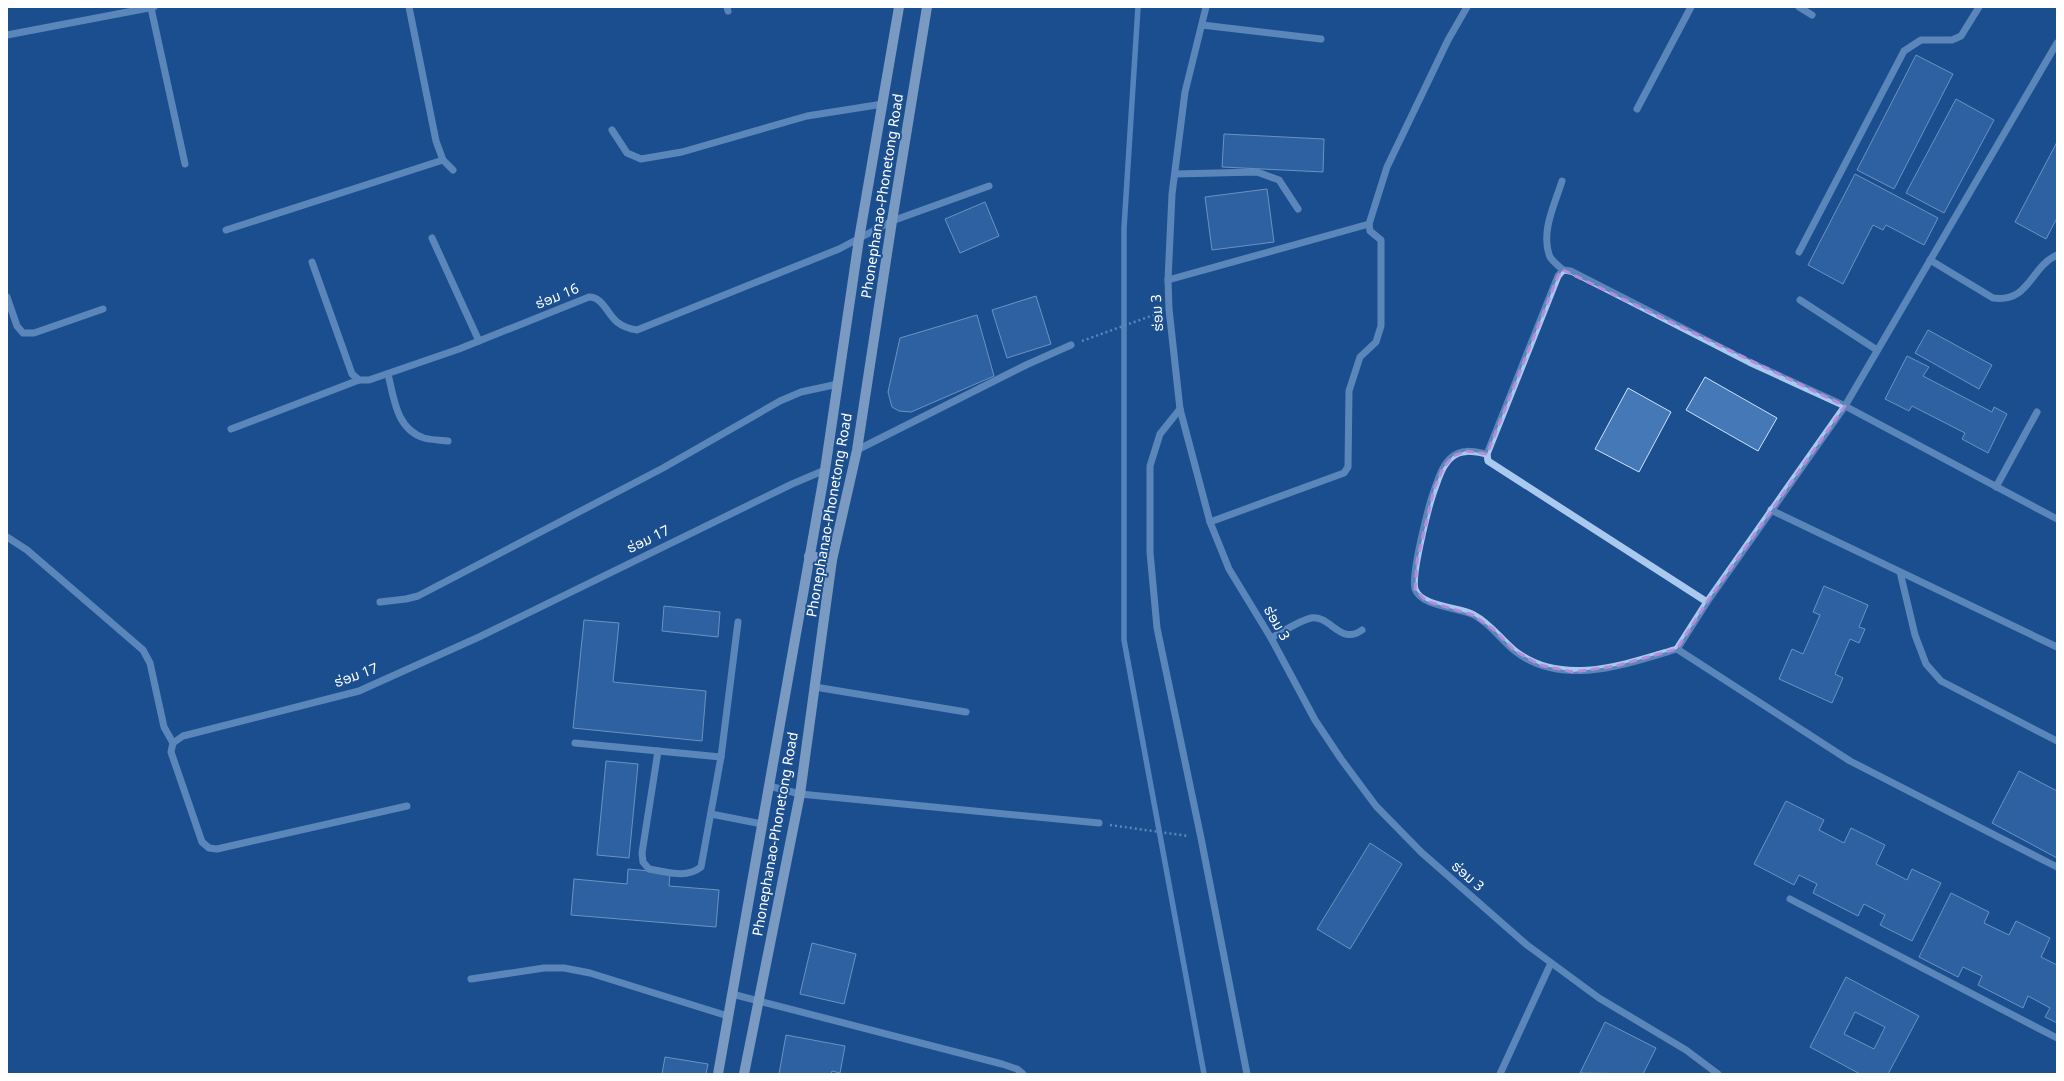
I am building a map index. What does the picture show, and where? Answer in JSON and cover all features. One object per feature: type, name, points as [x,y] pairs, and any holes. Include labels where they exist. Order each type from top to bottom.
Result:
[{"type":"main road","name":"Phonephanao-Phonetong Road","points":[[718,1074],[825,470],[859,239],[900,7]]},
{"type":"main road","name":"Phonephanao-Phonetong Road","points":[[744,1074],[800,794],[832,560],[857,450],[927,7]]},
{"type":"main road","points":[[809,556],[832,560]]},
{"type":"street","points":[[7,35],[153,7],[185,164]]},
{"type":"street","points":[[409,7],[436,141],[443,160],[453,170]]},
{"type":"street","name":"ຮ່ອມ 3","points":[[1206,7],[1185,92],[1175,174],[1168,280],[1169,309],[1180,409],[1210,522],[1229,569],[1271,638],[1315,720],[1376,806],[1421,852],[1527,945],[1599,998],[1686,1050],[1718,1074]]},
{"type":"street","points":[[1210,522],[1344,473],[1348,467],[1349,391],[1360,356],[1376,342],[1381,326],[1382,240],[1370,230],[1369,224],[1387,167],[1448,40],[1467,7]]},
{"type":"street","points":[[1637,109],[1691,7]]},
{"type":"street","points":[[1799,7],[1812,15]]},
{"type":"street","points":[[1799,252],[1904,51],[1921,40],[1952,40],[1961,36],[1979,7]]},
{"type":"street","points":[[1202,25],[1321,39]]},
{"type":"street","points":[[1487,454],[1466,451],[1453,456],[1443,468],[1434,489],[1417,562],[1414,578],[1415,589],[1419,595],[1426,601],[1473,615],[1494,629],[1515,651],[1540,665],[1573,672],[1616,666],[1677,649],[1707,602],[1845,406],[1930,260],[2054,55],[2057,43]]},
{"type":"street","points":[[612,130],[628,153],[641,159],[682,152],[808,116],[883,104]]},
{"type":"street","points":[[226,230],[443,160]]},
{"type":"street","points":[[1175,174],[1257,172],[1280,180],[1298,209]]},
{"type":"street","points":[[1562,181],[1547,227],[1547,244],[1551,258],[1563,270],[1571,272],[1750,362],[1845,406],[2057,519]]},
{"type":"street","name":"ຮ່ອມ 16","points":[[231,429],[359,380],[368,380],[388,374],[479,341],[589,298],[599,300],[617,322],[627,328],[637,330],[859,239],[892,221],[989,186]]},
{"type":"street","points":[[1168,280],[1369,224]]},
{"type":"street","points":[[432,238],[479,341]]},
{"type":"street","points":[[1930,260],[1993,298],[2004,299],[2013,297],[2024,290],[2047,259],[2057,255]]},
{"type":"street","points":[[312,262],[350,370],[359,380]]},
{"type":"street","points":[[1563,270],[1558,276],[1487,454],[1488,461],[1707,602]]},
{"type":"street","points":[[7,297],[17,326],[23,333],[34,333],[103,309]]},
{"type":"street","points":[[1800,300],[1877,350]]},
{"type":"street","points":[[857,450],[1026,365],[1071,345]]},
{"type":"street","points":[[388,374],[399,416],[412,433],[425,438],[448,441]]},
{"type":"street","points":[[380,602],[418,596],[663,468],[780,401],[801,392],[838,384]]},
{"type":"street","points":[[1180,409],[1160,434],[1150,466],[1150,552],[1157,628],[1201,838],[1246,1074]]},
{"type":"street","points":[[1996,487],[2037,412]]},
{"type":"street","name":"ຮ່ອມ 17","points":[[173,743],[183,736],[359,691],[479,637],[785,487],[825,470]]},
{"type":"street","points":[[1771,510],[2057,647]]},
{"type":"street","points":[[7,537],[27,550],[143,650],[150,663],[164,727],[173,743],[171,752],[202,842],[209,848],[217,849],[407,806]]},
{"type":"street","points":[[1900,572],[1915,635],[1926,664],[1941,681],[2057,741]]},
{"type":"street","points":[[1271,638],[1312,618],[1321,620],[1348,635],[1355,635],[1362,630]]},
{"type":"street","points":[[658,751],[642,853],[643,862],[649,869],[685,875],[695,872],[701,867],[721,757],[738,622]]},
{"type":"street","points":[[1677,649],[1850,761],[2057,866]]},
{"type":"street","points":[[815,687],[966,712]]},
{"type":"street","points":[[575,743],[721,757]]},
{"type":"street","points":[[769,786],[800,794],[1099,823]]},
{"type":"street","points":[[711,814],[762,824]]},
{"type":"street","points":[[1790,900],[2057,1038]]},
{"type":"street","points":[[1500,1074],[1551,963]]},
{"type":"street","points":[[471,979],[544,968],[564,968],[590,974],[728,1016]]},
{"type":"street","points":[[732,994],[1002,1064],[1017,1069],[1023,1074]]},
{"type":"path","points":[[1071,345],[1155,314]]},
{"type":"path","points":[[1099,823],[1201,838]]},
{"type":"highlighted area","points":[[1563,270],[1845,406],[1707,602],[1677,649],[1616,666],[1573,672],[1540,665],[1515,651],[1493,629],[1473,615],[1426,601],[1415,589],[1417,561],[1434,489],[1443,468],[1453,456],[1466,451],[1487,454],[1558,276]]},
{"type":"building","points":[[1916,55],[1953,74],[1894,189],[1857,170]]},
{"type":"building","points":[[1956,99],[1994,120],[1944,213],[1906,193]]},
{"type":"building","points":[[1224,134],[1324,139],[1323,172],[1222,167]]},
{"type":"building","points":[[2057,142],[2057,218],[2046,239],[2015,222]]},
{"type":"building","points":[[1855,174],[1938,218],[1924,245],[1886,225],[1883,230],[1873,225],[1843,284],[1808,265]]},
{"type":"building","points":[[1267,189],[1274,242],[1212,250],[1205,197]]},
{"type":"building","points":[[985,202],[999,236],[960,253],[945,219]]},
{"type":"building","points":[[1036,296],[1051,344],[1007,358],[992,310]]},
{"type":"building","points":[[977,315],[994,376],[911,412],[899,411],[892,407],[888,392],[900,338]]},
{"type":"building","points":[[1928,330],[1992,365],[1979,389],[1915,353]]},
{"type":"building","points":[[1907,356],[1929,367],[1923,376],[1992,412],[1994,407],[2007,414],[1988,453],[1962,439],[1965,433],[1912,406],[1909,411],[1885,399]]},
{"type":"building","points":[[1705,377],[1777,418],[1758,451],[1686,410]]},
{"type":"building","points":[[1628,388],[1671,412],[1639,472],[1595,449]]},
{"type":"building","points":[[1824,586],[1868,605],[1859,627],[1865,629],[1859,643],[1850,639],[1835,674],[1843,678],[1832,703],[1779,679],[1792,649],[1803,654],[1820,615],[1813,612]]},
{"type":"building","points":[[664,606],[720,612],[718,637],[662,631]]},
{"type":"building","points":[[584,620],[619,623],[613,682],[706,691],[702,741],[573,728]]},
{"type":"building","points":[[606,761],[638,764],[629,858],[597,855]]},
{"type":"building","points":[[2019,771],[2057,791],[2057,858],[1992,823]]},
{"type":"building","points":[[1786,801],[1824,820],[1819,830],[1844,843],[1851,828],[1885,845],[1876,864],[1907,880],[1912,869],[1941,883],[1912,941],[1880,925],[1885,915],[1864,904],[1858,916],[1813,893],[1817,884],[1799,875],[1794,885],[1754,864]]},
{"type":"building","points":[[1370,843],[1402,864],[1350,949],[1317,929]]},
{"type":"building","points":[[628,869],[670,873],[669,886],[719,890],[716,927],[571,915],[574,879],[627,884]]},
{"type":"building","points":[[1951,893],[1989,912],[1984,923],[2009,935],[2016,921],[2050,938],[2041,957],[2057,965],[2057,1023],[2045,1017],[2050,1008],[2028,996],[2023,1008],[1978,985],[1982,976],[1963,967],[1958,977],[1919,957]]},
{"type":"building","points":[[812,943],[856,954],[844,1004],[800,994]]},
{"type":"building","points":[[1846,977],[1919,1016],[1888,1074],[1860,1074],[1810,1047]],"holes":[[[1855,1012],[1885,1027],[1874,1049],[1844,1034]]]},
{"type":"building","points":[[1605,1022],[1656,1048],[1643,1074],[1580,1073]]},
{"type":"building","points":[[786,1035],[845,1046],[840,1073],[832,1071],[831,1074],[779,1074]]},
{"type":"building","points":[[665,1057],[708,1064],[706,1074],[662,1074]]},
{"type":"waterway","points":[[1138,7],[1124,228],[1124,640],[1204,1074]]}]
